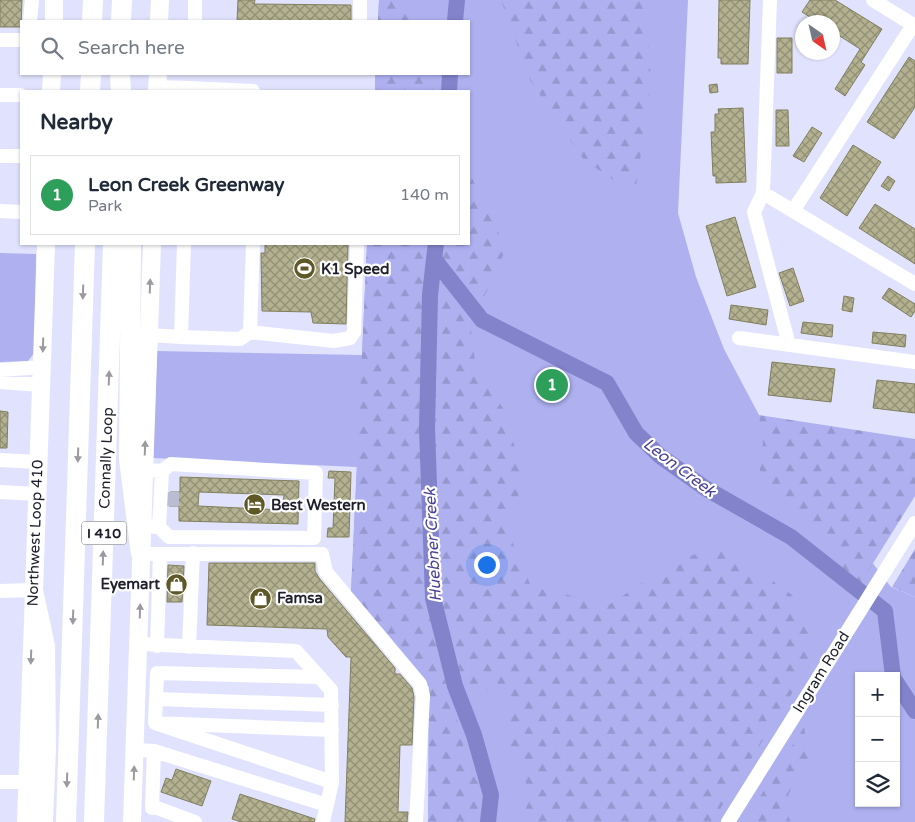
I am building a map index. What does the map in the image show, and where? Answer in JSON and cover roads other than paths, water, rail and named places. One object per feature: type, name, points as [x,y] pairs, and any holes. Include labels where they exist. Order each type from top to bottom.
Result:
[{"type":"highway","points":[[92,20],[93,0]]},
{"type":"highway","points":[[121,20],[122,0]]},
{"type":"highway","points":[[90,90],[91,75]]},
{"type":"highway","points":[[119,75],[120,90]]},
{"type":"highway","name":"Connally Loop","points":[[66,822],[85,245]]},
{"type":"highway","name":"Connally Loop","points":[[94,822],[114,245]]},
{"type":"highway","points":[[131,245],[129,459],[151,554]]},
{"type":"highway","points":[[33,590],[44,646],[46,738],[43,822]]},
{"type":"main road","points":[[54,0],[54,20]]},
{"type":"main road","points":[[159,20],[160,0]]},
{"type":"main road","points":[[51,90],[52,75]]},
{"type":"main road","name":"Northwest Loop 410","points":[[26,822],[46,245]]},
{"type":"main road","points":[[133,815],[138,644],[154,524],[144,470],[152,245]]},
{"type":"street","points":[[30,20],[32,0]]},
{"type":"street","points":[[194,20],[195,0]]},
{"type":"street","points":[[360,0],[360,20]]},
{"type":"street","points":[[770,0],[763,193],[754,212],[788,345]]},
{"type":"street","points":[[792,211],[914,26],[888,4],[874,0]]},
{"type":"street","points":[[0,40],[20,40]]},
{"type":"street","points":[[157,84],[188,90]]},
{"type":"street","points":[[0,95],[20,95]]},
{"type":"street","points":[[0,156],[20,156]]},
{"type":"street","points":[[763,193],[915,284]]},
{"type":"street","points":[[0,211],[20,212]]},
{"type":"street","points":[[181,337],[184,245]]},
{"type":"street","points":[[250,332],[253,245]]},
{"type":"street","points":[[149,335],[240,339],[250,332],[334,342],[350,338],[354,332],[357,245]]},
{"type":"street","points":[[739,338],[913,359]]},
{"type":"street","points":[[0,370],[42,367]]},
{"type":"street","points":[[0,382],[41,385]]},
{"type":"street","points":[[0,460],[38,462]]},
{"type":"street","points":[[171,464],[316,473],[314,538],[169,537],[154,524],[162,475],[171,464]]},
{"type":"street","points":[[144,470],[162,475],[172,492]]},
{"type":"street","points":[[0,493],[37,494]]},
{"type":"street","points":[[154,524],[172,506]]},
{"type":"street","name":"Ingram Road","points":[[728,822],[915,523]]},
{"type":"street","points":[[189,647],[192,553]]},
{"type":"street","points":[[157,646],[151,554],[322,554],[326,572],[420,684],[423,696],[416,822]]},
{"type":"street","points":[[0,591],[33,590]]},
{"type":"street","points":[[138,644],[296,651],[332,690],[332,782],[323,822]]},
{"type":"street","points":[[155,723],[156,673],[320,677]]},
{"type":"street","points":[[156,699],[332,705]]},
{"type":"street","points":[[155,723],[332,730]]},
{"type":"street","points":[[155,723],[332,782]]},
{"type":"street","points":[[135,750],[154,751],[327,805]]},
{"type":"street","points":[[154,751],[156,813]]},
{"type":"street","points":[[0,782],[27,782]]},
{"type":"street","points":[[133,815],[156,813],[195,822]]},
{"type":"waterway","name":"Leon Creek","points":[[455,20],[457,0]]},
{"type":"waterway","name":"Leon Creek","points":[[449,90],[450,75]]},
{"type":"waterway","name":"Leon Creek","points":[[436,245],[434,259],[482,320],[607,383],[636,433],[660,456],[705,488],[791,537],[885,611],[893,672]]},
{"type":"waterway","name":"Huebner Creek","points":[[434,259],[430,295],[427,428],[433,598],[455,686],[474,735],[491,795],[488,822]]},
{"type":"waterway","name":"Leon Creek","points":[[900,688],[915,711]]},
{"type":"tunnel","points":[[172,492],[172,506]]},
{"type":"place","name":"K1 Speed","points":[[305,269]]},
{"type":"place","name":"Leon Creek Greenway","points":[[552,385]]},
{"type":"place","name":"Best Western","points":[[255,505]]},
{"type":"place","name":"Eyemart","points":[[176,584]]},
{"type":"place","name":"Famsa","points":[[261,598]]}]
